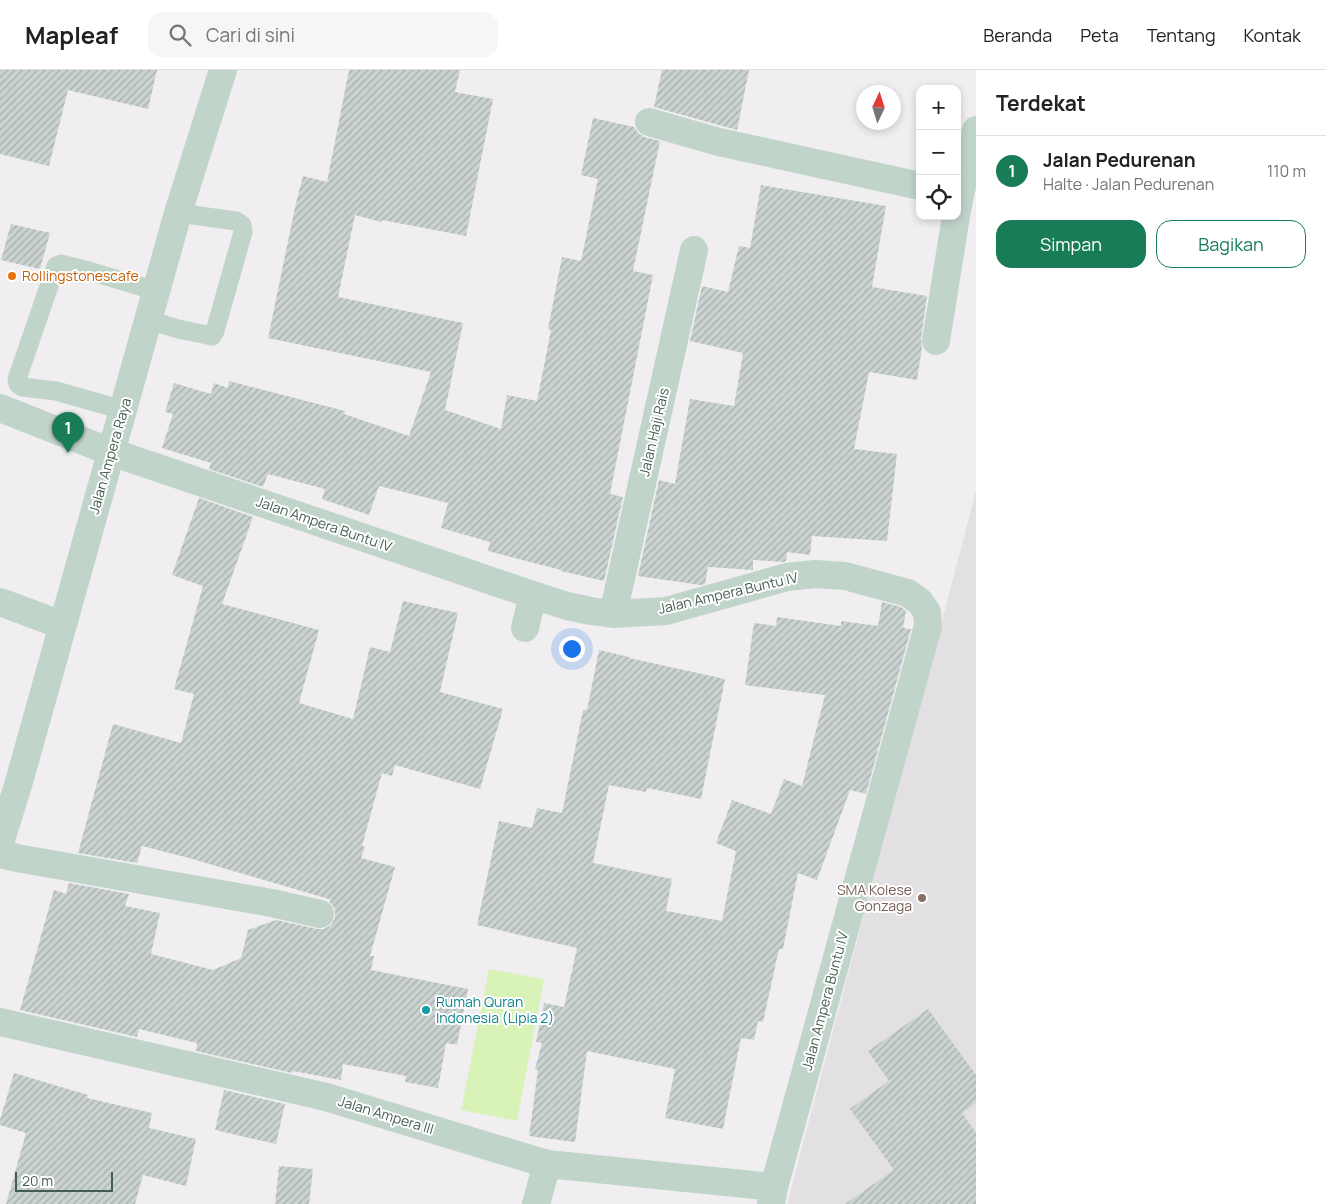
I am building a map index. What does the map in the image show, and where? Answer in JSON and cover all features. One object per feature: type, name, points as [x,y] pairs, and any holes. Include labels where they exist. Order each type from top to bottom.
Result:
[{"type":"street","name":"Jalan Ampera Raya","points":[[0,844],[178,213],[223,70]]},
{"type":"street","points":[[649,122],[719,142],[916,185]]},
{"type":"street","points":[[961,192],[976,130]]},
{"type":"street","points":[[936,341],[955,220]]},
{"type":"street","name":"Jalan Haji Rais","points":[[613,614],[694,250]]},
{"type":"street","name":"Jalan Ampera Buntu IV","points":[[0,408],[111,452],[533,595],[583,609],[613,614],[666,610],[786,577],[815,574],[845,576],[908,593],[920,602],[928,612],[928,626],[773,1195]]},
{"type":"street","points":[[525,628],[533,595]]},
{"type":"street","points":[[0,602],[62,625]]},
{"type":"street","points":[[0,854],[272,903],[320,914]]},
{"type":"street","name":"Jalan Ampera III","points":[[0,1022],[326,1097],[547,1164],[773,1195]]},
{"type":"street","points":[[536,1204],[547,1164]]},
{"type":"lane","points":[[149,320],[178,329],[212,336],[243,232],[242,225],[236,221],[178,213]]},
{"type":"lane","points":[[123,410],[56,391],[22,387],[18,384],[17,379],[56,266],[61,264],[89,271],[156,291]]},
{"type":"shaded area","name":"SMA Kolese Gonzaga","points":[[976,490],[976,1204],[787,1204],[950,591]]},
{"type":"green space","points":[[489,969],[544,979],[517,1121],[461,1110]]},
{"type":"building","points":[[0,70],[157,70],[148,109],[68,90],[49,166],[0,154]]},
{"type":"building","points":[[349,70],[460,70],[455,92],[493,99],[466,236],[382,220],[381,222],[355,215],[338,297],[463,323],[445,410],[501,429],[507,395],[537,401],[551,330],[548,329],[562,257],[581,261],[598,179],[581,175],[593,118],[634,127],[644,137],[660,141],[633,271],[653,275],[610,494],[623,497],[604,581],[488,551],[490,542],[441,528],[448,503],[379,486],[369,515],[322,499],[325,489],[268,474],[263,487],[209,469],[211,463],[162,448],[173,414],[165,412],[174,383],[211,394],[214,383],[228,388],[229,381],[345,411],[344,414],[409,436],[431,372],[268,338],[303,176],[327,182]]},
{"type":"building","points":[[662,70],[749,70],[737,130],[654,107]]},
{"type":"building","points":[[761,185],[886,206],[872,287],[927,296],[917,380],[869,372],[854,449],[897,454],[887,541],[812,536],[810,555],[787,552],[786,561],[784,562],[753,560],[753,570],[708,567],[705,584],[700,585],[638,576],[659,480],[675,484],[690,399],[734,406],[743,353],[690,341],[702,286],[728,292],[739,246],[750,248]]},
{"type":"building","points":[[11,224],[50,233],[40,269],[1,260]]},
{"type":"building","points":[[199,498],[253,517],[222,604],[319,630],[299,703],[353,719],[370,647],[390,652],[403,601],[458,613],[440,692],[503,709],[480,789],[395,765],[392,776],[382,773],[362,846],[365,847],[361,858],[395,867],[370,956],[374,956],[371,970],[468,989],[457,1045],[446,1043],[438,1088],[405,1082],[406,1076],[343,1064],[341,1080],[293,1071],[292,1073],[196,1051],[197,1043],[139,1029],[137,1037],[20,1010],[54,890],[66,894],[69,883],[129,894],[125,906],[160,913],[151,954],[213,970],[241,958],[248,930],[276,920],[324,929],[331,925],[335,918],[335,909],[329,901],[332,900],[142,846],[137,863],[78,853],[113,724],[181,743],[194,694],[174,689],[203,586],[172,575]]},
{"type":"building","points":[[882,602],[901,607],[906,611],[903,628],[911,629],[866,794],[850,790],[817,880],[798,873],[783,949],[779,949],[763,1022],[758,1021],[754,1040],[741,1038],[723,1129],[665,1118],[675,1069],[587,1051],[575,1142],[529,1136],[538,1070],[535,1069],[542,1043],[536,1042],[544,1003],[564,1007],[577,948],[477,925],[499,821],[532,828],[537,808],[562,813],[583,710],[587,710],[599,650],[725,679],[701,799],[647,788],[646,792],[609,785],[593,863],[672,879],[666,911],[722,921],[736,851],[716,843],[732,800],[771,814],[784,779],[802,786],[825,695],[745,685],[754,623],[776,626],[777,617],[841,626],[841,621],[878,626]]},
{"type":"building","points":[[928,1009],[976,1075],[976,1103],[962,1113],[976,1133],[976,1204],[845,1204],[894,1170],[850,1109],[889,1081],[868,1051]]},
{"type":"building","points":[[14,1073],[88,1095],[87,1098],[152,1113],[149,1128],[196,1139],[186,1186],[143,1175],[135,1204],[6,1204],[26,1133],[0,1125]]},
{"type":"building","points":[[224,1090],[285,1104],[276,1144],[215,1130]]},
{"type":"building","points":[[279,1166],[313,1169],[309,1204],[275,1204]]},
{"type":"place","name":"Rollingstonescafe","points":[[12,276]]},
{"type":"place","name":"Jalan Pedurenan","points":[[68,453]]},
{"type":"place","name":"SMA Kolese Gonzaga","points":[[922,898]]},
{"type":"place","name":"Rumah Quran Indonesia (Lipia 2)","points":[[426,1010]]}]
